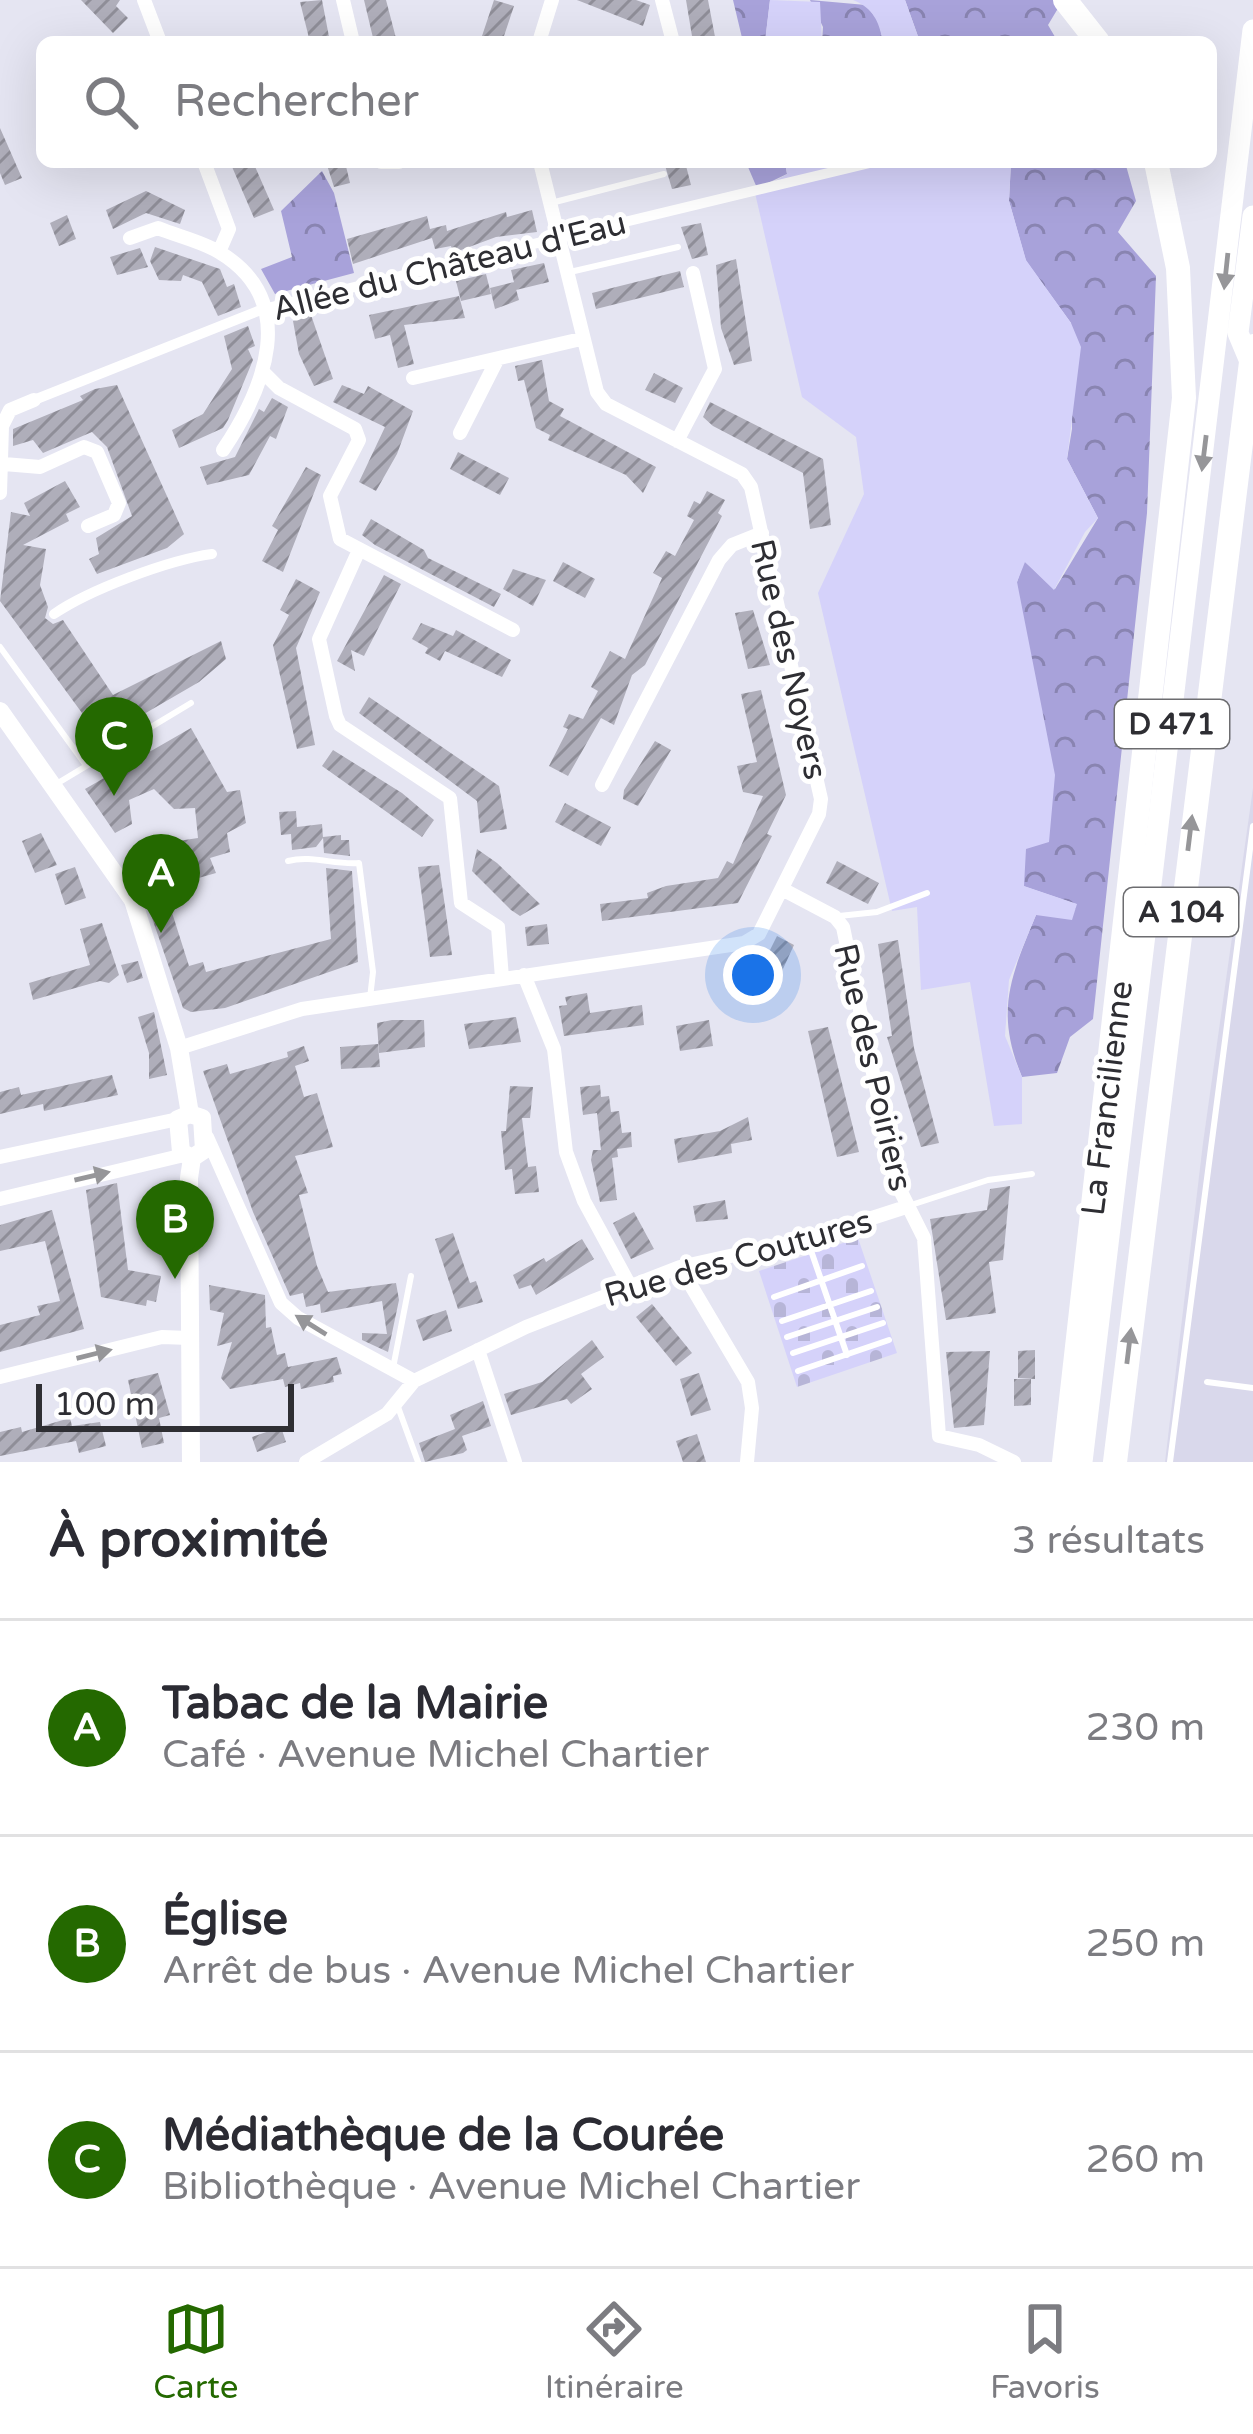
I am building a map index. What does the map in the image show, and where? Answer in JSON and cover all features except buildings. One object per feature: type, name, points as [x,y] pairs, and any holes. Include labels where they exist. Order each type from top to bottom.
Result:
[{"type":"highway","points":[[1065,0],[1093,36]]},
{"type":"highway","name":"La Francilienne","points":[[1064,1462],[1184,398],[1181,292],[1157,168]]},
{"type":"highway","name":"La Francilienne","points":[[1115,1462],[1252,355]]},
{"type":"main road","name":"D 471","points":[[1082,1462],[1253,30]]},
{"type":"main road","points":[[1252,355],[1238,333],[1253,216]]},
{"type":"main road","points":[[0,711],[133,900],[179,1048],[188,1157],[191,1462]]},
{"type":"main road","points":[[184,1116],[202,1118],[205,1131],[204,1150],[188,1157]]},
{"type":"street","points":[[144,0],[158,36]]},
{"type":"street","points":[[343,0],[352,36]]},
{"type":"street","points":[[541,36],[552,0]]},
{"type":"street","points":[[662,0],[671,36]]},
{"type":"street","points":[[206,168],[229,229],[219,252]]},
{"type":"street","name":"Rue des Noyers","points":[[179,1048],[302,1009],[744,943],[759,934],[819,814],[821,799],[751,487],[742,474],[606,404],[597,392],[541,168]]},
{"type":"street","name":"Allée du Château d'Eau","points":[[34,400],[263,309],[850,168]]},
{"type":"street","points":[[130,238],[158,228],[219,252],[254,287],[269,333],[265,374],[223,450]]},
{"type":"street","points":[[677,441],[715,369],[693,273]]},
{"type":"street","points":[[413,378],[581,339]]},
{"type":"street","points":[[460,433],[497,360]]},
{"type":"street","points":[[265,374],[279,388],[355,429],[359,440],[330,496],[340,539],[513,630]]},
{"type":"street","points":[[0,493],[5,412],[34,400]]},
{"type":"street","points":[[4,464],[40,467],[83,447],[97,452],[119,503],[115,515],[88,526]]},
{"type":"street","points":[[602,785],[718,560],[732,545],[762,533]]},
{"type":"street","points":[[359,550],[319,639],[335,716],[340,725],[450,798],[461,903],[497,927],[502,978]]},
{"type":"street","points":[[54,614],[83,594],[104,592],[179,559],[212,554]]},
{"type":"street","name":"Rue des Poiriers","points":[[782,889],[836,916],[843,927],[896,1180],[906,1207]]},
{"type":"street","points":[[524,975],[554,1049],[566,1152],[584,1201],[629,1284]]},
{"type":"street","points":[[0,1157],[184,1116]]},
{"type":"street","points":[[205,1131],[281,1303],[298,1318],[414,1382],[397,1403],[306,1462]]},
{"type":"street","points":[[0,1199],[188,1157]]},
{"type":"street","name":"Rue des Coutures","points":[[414,1382],[629,1284],[680,1267],[807,1239],[906,1207],[924,1238],[939,1436],[979,1445],[1013,1462]]},
{"type":"street","points":[[680,1267],[748,1382],[752,1408],[747,1462]]},
{"type":"street","points":[[0,1377],[162,1337],[189,1338]]},
{"type":"street","points":[[478,1350],[515,1462]]},
{"type":"lane","points":[[550,203],[664,174]]},
{"type":"lane","points":[[566,273],[678,247]]},
{"type":"lane","points":[[0,647],[85,764]]},
{"type":"lane","points":[[55,785],[191,704]]},
{"type":"lane","points":[[1170,1462],[1253,826]]},
{"type":"lane","points":[[288,861],[304,857],[337,865],[359,862],[374,972],[370,998]]},
{"type":"lane","points":[[836,916],[878,912],[927,893]]},
{"type":"lane","points":[[906,1207],[988,1180],[1031,1174]]},
{"type":"lane","points":[[807,1239],[847,1354]]},
{"type":"lane","points":[[774,1297],[862,1266]]},
{"type":"lane","points":[[392,1372],[411,1276]]},
{"type":"lane","points":[[782,1321],[871,1291]]},
{"type":"lane","points":[[787,1337],[877,1307]]},
{"type":"lane","points":[[793,1353],[883,1323]]},
{"type":"lane","points":[[798,1371],[889,1340]]},
{"type":"lane","points":[[1207,1382],[1253,1388]]},
{"type":"lane","points":[[397,1403],[418,1462]]},
{"type":"shaded area","points":[[1253,788],[1253,1462],[1165,1462],[1203,1143]]},
{"type":"green space","points":[[733,0],[770,0],[766,36],[742,36]]},
{"type":"green space","points":[[770,0],[820,2],[822,36],[766,36]]},
{"type":"green space","points":[[810,0],[866,5],[879,22],[882,36],[822,36]]},
{"type":"green space","points":[[853,0],[905,0],[918,36],[881,36],[866,7]]},
{"type":"green space","points":[[905,0],[1063,0],[1048,25],[1054,36],[918,36]]},
{"type":"green space","points":[[748,168],[786,168],[787,174],[757,188]]},
{"type":"green space","points":[[786,168],[1011,168],[1009,201],[1026,260],[1071,323],[1081,347],[1067,459],[1098,518],[1085,532],[1054,590],[1025,562],[1017,582],[1055,775],[1049,842],[1026,849],[1024,886],[1077,904],[1072,920],[1036,915],[1009,980],[1005,1036],[1022,1077],[1022,1124],[994,1126],[970,982],[921,990],[917,907],[892,911],[818,593],[864,494],[856,437],[802,397],[755,193],[787,174]]},
{"type":"green space","points":[[1011,168],[1127,168],[1136,201],[1118,232],[1156,276],[1147,513],[1093,1019],[1070,1037],[1057,1073],[1022,1077],[1009,1033],[1013,977],[1036,915],[1076,904],[1023,886],[1017,582],[1024,561],[1055,589],[1098,518],[1067,459],[1072,429],[1071,323],[1026,261],[1009,201]]},
{"type":"green space","points":[[322,171],[334,193],[354,273],[275,294],[261,269],[292,257],[281,211]]},
{"type":"green space","points":[[858,1238],[897,1353],[797,1387],[759,1271]]},
{"type":"place","name":"Médiathèque de la Courée","points":[[114,796]]},
{"type":"place","name":"Tabac de la Mairie","points":[[161,933]]},
{"type":"place","name":"Église","points":[[175,1279]]}]
